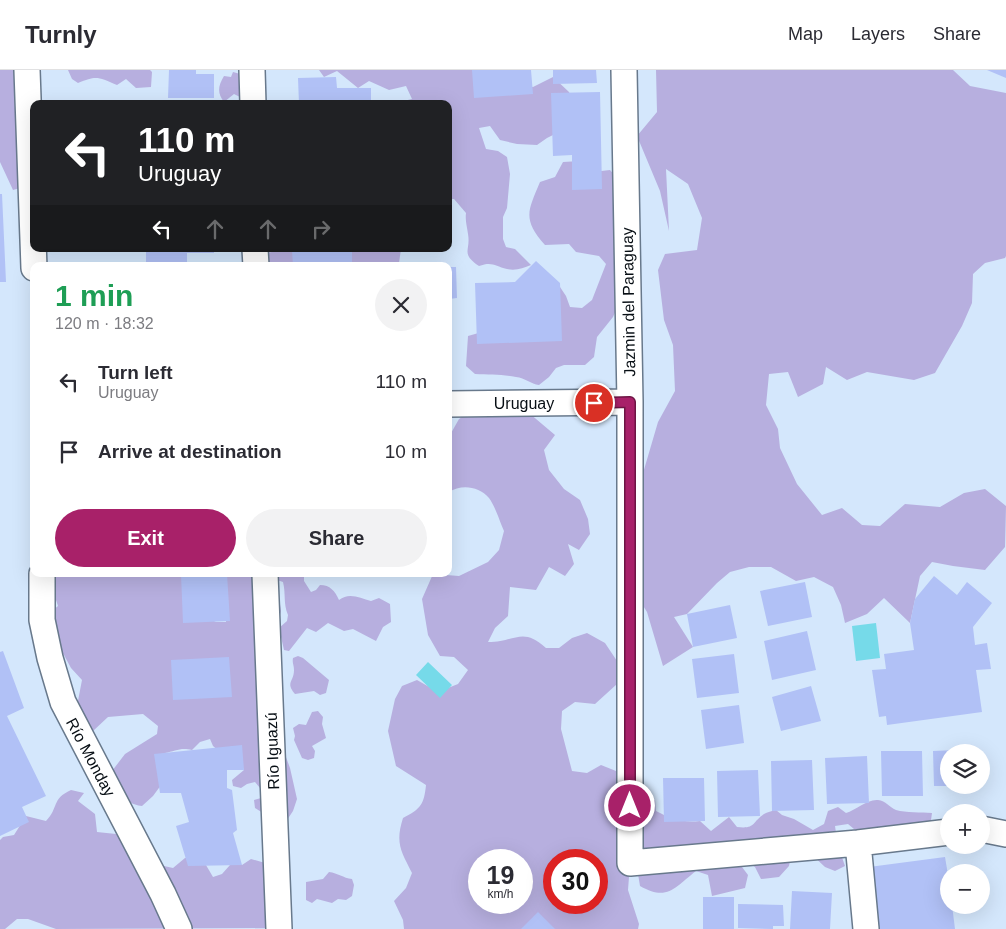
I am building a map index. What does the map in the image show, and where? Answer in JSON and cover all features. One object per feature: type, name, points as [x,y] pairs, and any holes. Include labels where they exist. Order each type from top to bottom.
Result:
[{"type":"street","points":[[27,70],[30,155]]},
{"type":"street","points":[[252,70],[253,100]]},
{"type":"street","name":"Jazmin del Paraguay","points":[[624,70],[630,402],[630,864],[858,843]]},
{"type":"street","name":"Uruguay","points":[[452,404],[630,402]]},
{"type":"street","name":"Río Monday","points":[[42,577],[42,620],[50,658],[63,702],[163,894],[178,929]]},
{"type":"street","name":"Río Iguazú","points":[[265,577],[279,929]]},
{"type":"street","points":[[990,831],[1006,834]]},
{"type":"street","points":[[866,929],[858,843],[940,833]]},
{"type":"shaded area","points":[[0,70],[19,70],[25,129],[17,140],[20,188],[13,190],[0,162]]},
{"type":"shaded area","points":[[68,70],[150,70],[152,72],[151,87],[136,88],[126,79],[117,85],[98,78],[78,83],[72,79]]},
{"type":"shaded area","points":[[319,70],[478,70],[505,83],[533,87],[553,77],[569,92],[575,107],[559,132],[537,145],[517,144],[500,140],[490,126],[479,128],[486,149],[498,151],[507,157],[510,174],[507,208],[503,217],[503,239],[506,247],[515,249],[531,265],[513,270],[490,264],[479,266],[468,255],[469,240],[466,213],[452,199],[452,100],[408,100],[412,99],[406,86],[389,90],[369,81],[358,88],[337,71],[324,77]]},
{"type":"shaded area","points":[[656,70],[953,70],[970,86],[1006,93],[1006,256],[1005,258],[985,263],[973,274],[972,303],[962,326],[935,373],[914,380],[867,372],[847,380],[826,367],[823,384],[798,397],[788,372],[769,374],[766,405],[778,429],[780,448],[797,484],[822,515],[842,508],[862,525],[880,526],[905,504],[940,507],[964,493],[985,489],[1006,506],[1005,547],[985,570],[932,562],[920,576],[910,623],[884,598],[867,614],[845,623],[841,605],[833,587],[814,577],[796,581],[771,567],[749,567],[730,572],[687,614],[674,617],[693,647],[663,666],[647,612],[632,588],[636,497],[658,422],[675,391],[673,345],[664,320],[658,270],[665,254],[697,250],[702,218],[688,184],[666,169],[669,231],[660,191],[637,136],[657,112]]},
{"type":"shaded area","points":[[233,72],[244,75],[245,95],[240,97],[234,94],[226,100],[223,100],[219,92],[220,83],[224,76],[231,77]]},
{"type":"shaded area","points":[[580,161],[593,172],[610,170],[625,187],[622,297],[613,317],[597,337],[594,357],[585,365],[564,365],[556,368],[539,385],[511,376],[475,374],[466,366],[468,336],[482,332],[513,342],[533,341],[560,287],[570,307],[582,308],[592,300],[606,264],[599,256],[576,252],[569,244],[545,245],[533,228],[529,215],[532,200],[540,182],[555,177],[563,162]]},
{"type":"shaded area","points":[[298,252],[296,256],[297,262],[258,262],[261,254]]},
{"type":"shaded area","points":[[338,252],[401,252],[399,262],[344,262]]},
{"type":"shaded area","points":[[503,391],[555,435],[544,450],[549,470],[564,489],[580,500],[588,519],[590,534],[579,550],[568,544],[574,564],[565,576],[549,567],[536,590],[510,587],[508,616],[495,628],[488,642],[524,636],[538,641],[546,648],[559,648],[572,638],[587,633],[605,643],[617,661],[617,684],[595,704],[575,702],[562,711],[561,729],[572,771],[587,773],[601,765],[616,771],[636,822],[645,802],[655,800],[656,811],[677,820],[700,821],[711,831],[729,817],[737,827],[747,827],[753,825],[764,814],[776,810],[782,815],[794,819],[813,830],[824,824],[828,811],[838,807],[846,813],[870,801],[878,800],[896,810],[932,813],[930,827],[860,834],[848,824],[835,826],[838,846],[845,866],[835,871],[825,867],[809,852],[791,855],[789,866],[779,877],[761,879],[755,867],[740,858],[742,867],[748,875],[745,888],[712,896],[708,875],[696,871],[671,891],[658,893],[650,891],[640,886],[636,862],[619,858],[629,877],[628,890],[639,924],[638,929],[404,929],[403,920],[394,901],[406,888],[412,873],[400,847],[399,834],[403,818],[414,812],[421,805],[426,785],[396,766],[388,731],[395,699],[402,686],[417,680],[438,692],[458,684],[468,670],[454,657],[440,656],[428,635],[422,599],[432,577],[459,576],[488,562],[499,550],[504,531],[493,505],[485,494],[475,489],[464,487],[452,490],[452,431],[459,419]]},
{"type":"shaded area","points":[[50,577],[210,577],[205,617],[216,622],[226,622],[227,577],[258,577],[278,591],[281,611],[279,619],[283,749],[290,768],[297,799],[293,811],[285,823],[255,808],[254,800],[261,798],[260,788],[255,782],[241,788],[233,786],[232,780],[244,770],[233,746],[219,751],[213,746],[210,739],[200,742],[192,750],[181,749],[165,753],[161,759],[167,777],[153,796],[142,806],[135,805],[126,799],[119,789],[112,771],[125,754],[157,734],[158,726],[143,714],[108,717],[93,731],[77,706],[82,680],[55,646],[52,611],[58,606]]},
{"type":"shaded area","points":[[276,577],[304,577],[304,581],[311,592],[320,585],[327,586],[334,591],[339,600],[347,596],[371,601],[379,598],[390,604],[391,622],[383,627],[376,641],[353,629],[344,631],[328,623],[316,632],[307,628],[289,651],[284,650],[279,628],[287,621],[288,615],[283,582],[277,580]]},
{"type":"shaded area","points":[[298,656],[329,680],[326,693],[320,695],[314,691],[295,694],[290,684],[294,674],[293,658]]},
{"type":"shaded area","points":[[318,711],[323,717],[322,724],[326,738],[312,746],[315,751],[314,758],[308,760],[302,758],[294,740],[293,728],[299,724],[306,725],[312,712]]},
{"type":"shaded area","points":[[71,790],[84,793],[78,801],[95,814],[97,832],[116,834],[155,864],[173,868],[185,858],[196,855],[203,860],[213,877],[222,874],[230,865],[242,865],[251,859],[279,867],[289,891],[288,910],[283,928],[56,929],[28,919],[17,919],[5,929],[0,929],[0,840],[3,837],[14,835],[26,816],[46,821],[53,812],[60,797]]},
{"type":"shaded area","points":[[329,872],[352,879],[354,885],[352,896],[346,900],[338,899],[332,903],[317,899],[312,903],[306,900],[306,882],[323,879]]},
{"type":"water","points":[[876,623],[880,658],[856,661],[852,626]]},
{"type":"water","points":[[428,662],[452,685],[440,698],[416,675]]},
{"type":"building","points":[[169,70],[196,70],[196,74],[214,74],[214,98],[168,98]]},
{"type":"building","points":[[472,70],[531,70],[533,94],[474,98]]},
{"type":"building","points":[[553,70],[596,70],[597,83],[553,84]]},
{"type":"building","points":[[987,70],[1006,70],[1006,78]]},
{"type":"building","points":[[336,77],[337,88],[371,88],[371,100],[299,100],[298,78]]},
{"type":"building","points":[[600,92],[602,189],[572,190],[572,155],[553,156],[551,93]]},
{"type":"building","points":[[0,194],[2,194],[6,282],[0,282]]},
{"type":"building","points":[[146,252],[214,252],[187,253],[187,262],[146,262]]},
{"type":"building","points":[[292,252],[352,252],[352,262],[293,262]]},
{"type":"building","points":[[536,261],[560,283],[562,341],[477,344],[475,283],[515,282]]},
{"type":"building","points":[[452,267],[456,267],[457,298],[452,299]]},
{"type":"building","points":[[934,576],[957,595],[967,582],[992,603],[973,627],[975,645],[987,643],[991,669],[976,670],[982,712],[887,725],[886,716],[879,717],[872,670],[886,669],[884,654],[914,650],[910,623],[915,599]]},
{"type":"building","points":[[181,577],[227,577],[230,621],[183,623]]},
{"type":"building","points":[[805,582],[812,617],[768,626],[760,591]]},
{"type":"building","points":[[730,605],[737,638],[693,647],[687,614]]},
{"type":"building","points":[[807,631],[816,670],[772,680],[764,641]]},
{"type":"building","points":[[3,651],[24,708],[7,716],[46,796],[22,807],[29,822],[0,836],[0,652]]},
{"type":"building","points":[[734,654],[739,693],[697,698],[692,659]]},
{"type":"building","points":[[229,657],[232,697],[173,700],[171,660]]},
{"type":"building","points":[[811,686],[821,721],[781,731],[772,697]]},
{"type":"building","points":[[739,705],[744,743],[706,749],[701,710]]},
{"type":"building","points":[[242,745],[244,770],[227,770],[227,788],[232,790],[237,830],[233,833],[242,865],[188,866],[176,826],[189,822],[181,793],[160,793],[154,754]]},
{"type":"building","points":[[881,751],[922,751],[923,796],[882,796]]},
{"type":"building","points":[[933,751],[940,751],[940,786],[934,786]]},
{"type":"building","points":[[867,756],[869,803],[827,804],[825,758]]},
{"type":"building","points":[[812,760],[814,810],[772,811],[771,761]]},
{"type":"building","points":[[758,770],[760,816],[718,817],[717,771]]},
{"type":"building","points":[[663,778],[704,778],[705,821],[664,822]]},
{"type":"building","points":[[945,857],[946,864],[940,864],[940,914],[953,914],[955,929],[877,929],[869,867]]},
{"type":"building","points":[[792,891],[832,893],[830,929],[790,929]]},
{"type":"building","points":[[703,897],[734,897],[734,929],[703,929]]},
{"type":"building","points":[[738,904],[783,905],[784,926],[773,926],[773,929],[738,928]]},
{"type":"building","points":[[538,912],[555,929],[521,929]]},
{"type":"route","points":[[594,403],[630,402],[630,806]]}]
